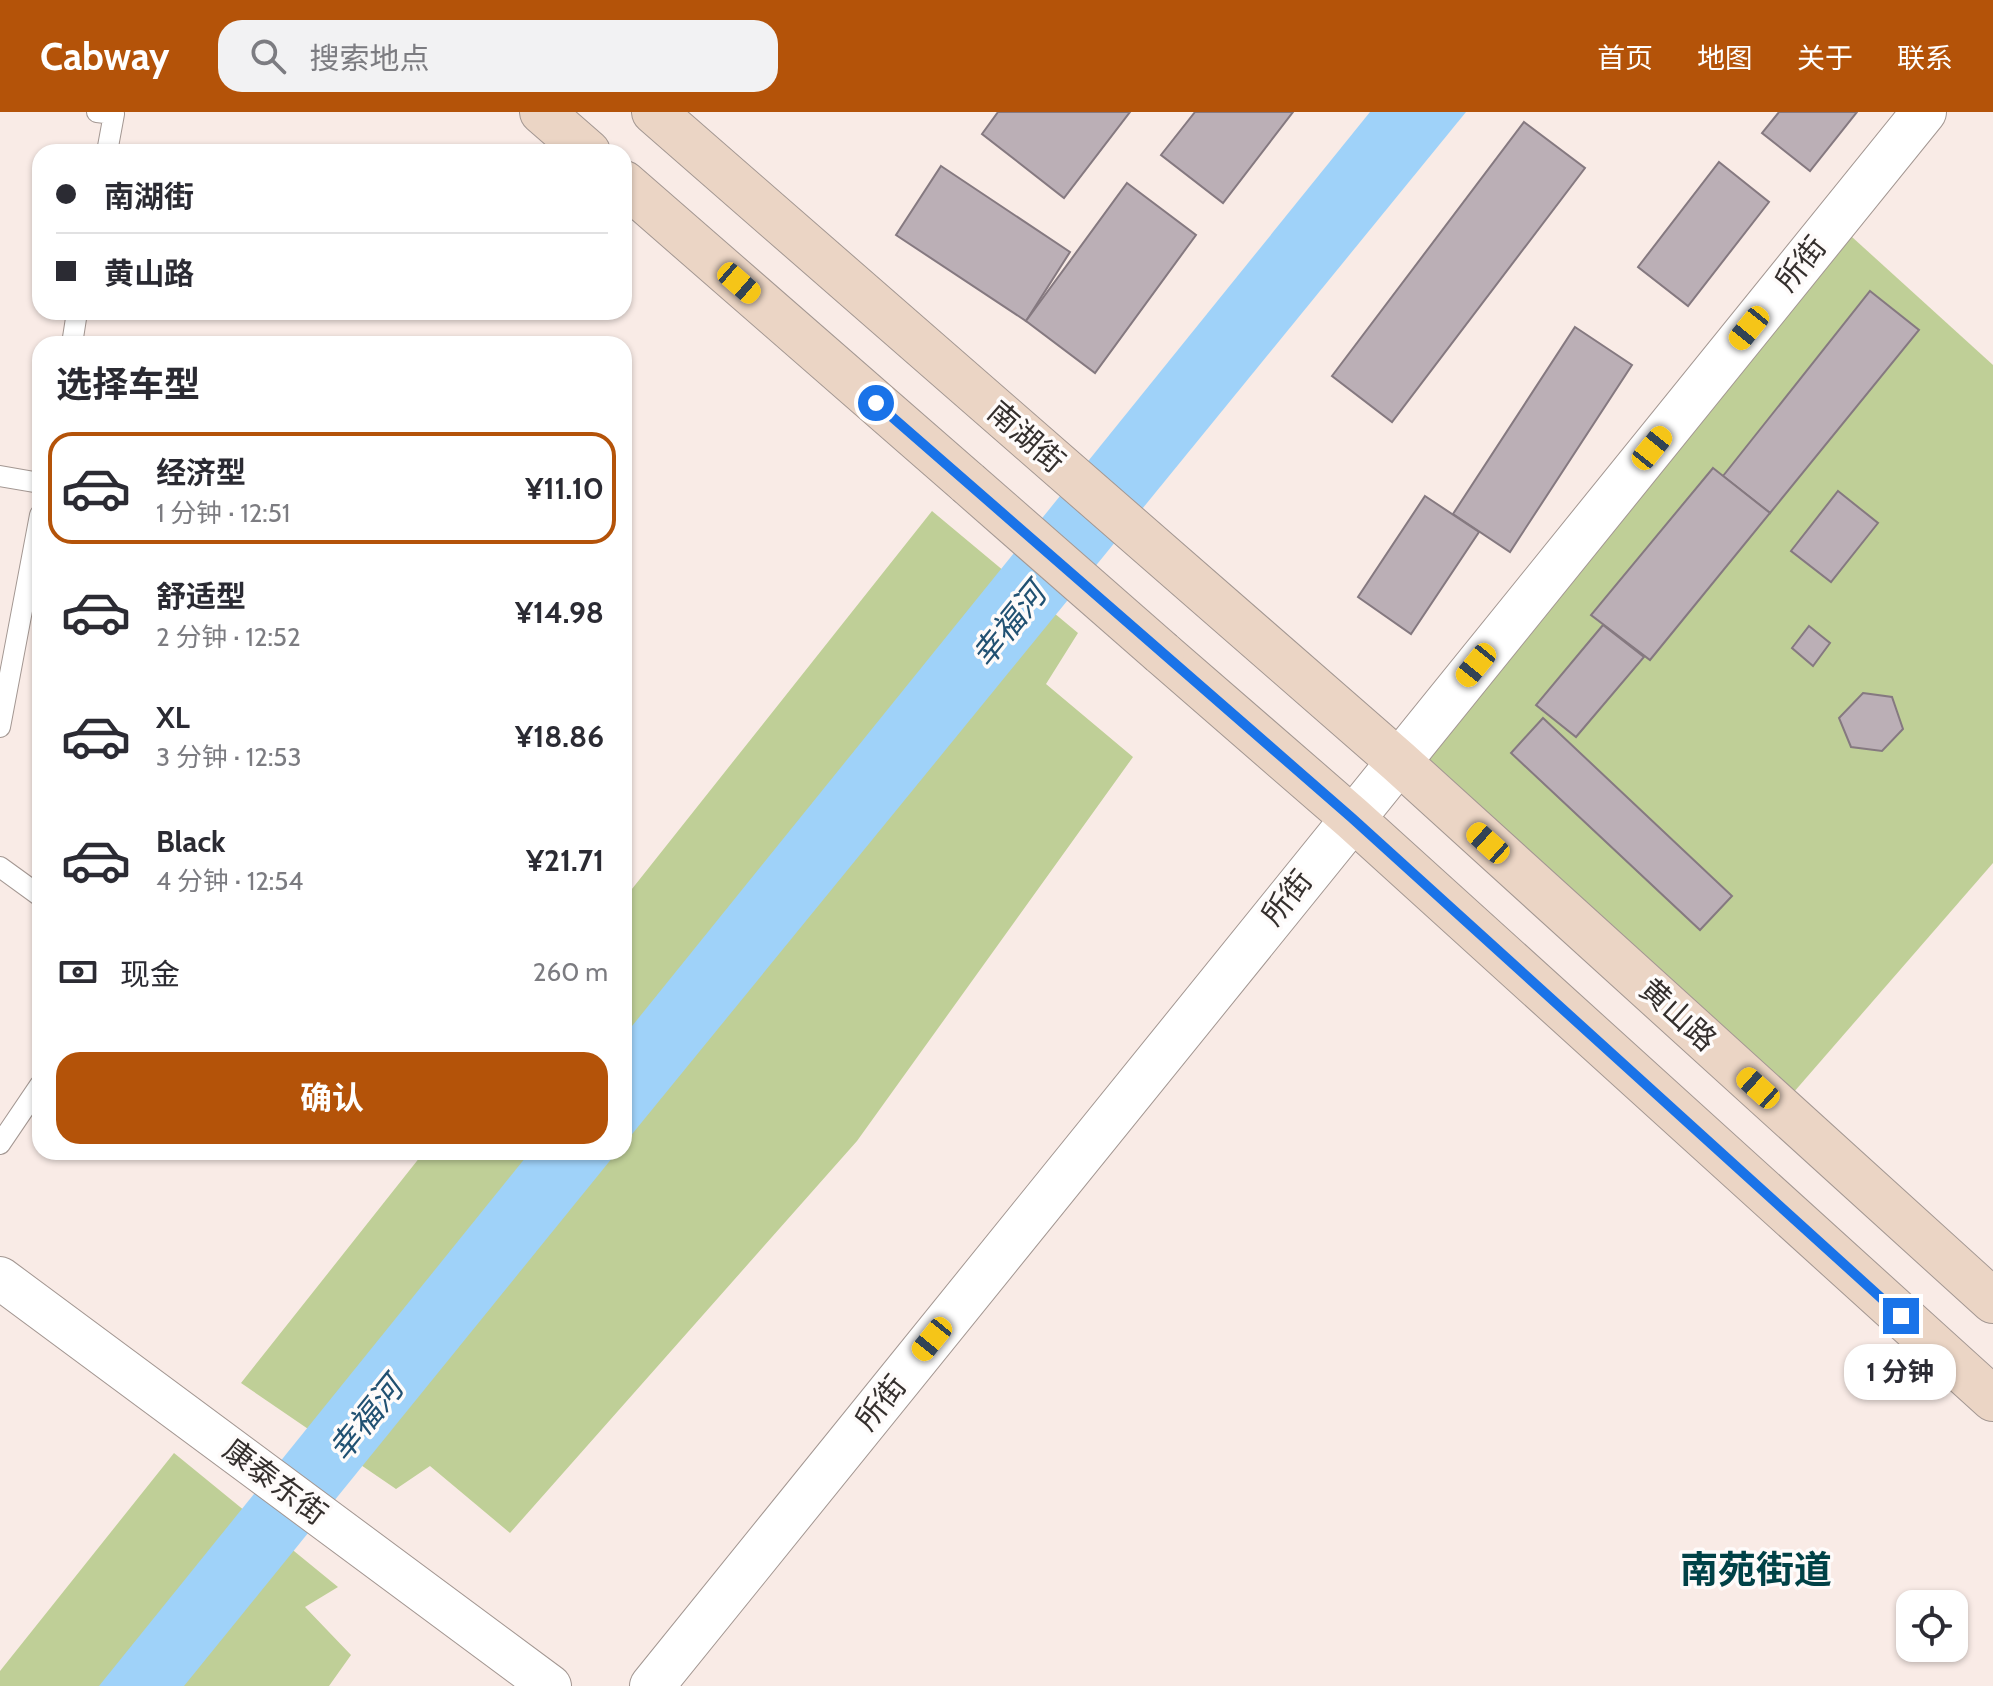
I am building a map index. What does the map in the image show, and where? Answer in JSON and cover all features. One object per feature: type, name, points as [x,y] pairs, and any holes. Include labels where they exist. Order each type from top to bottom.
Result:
[{"type":"main road","points":[[542,112],[579,144]]},
{"type":"main road","name":"南湖街","points":[[654,112],[1398,761]]},
{"type":"main road","points":[[632,190],[1352,818],[1993,1399]]},
{"type":"main road","name":"黄山路","points":[[1398,761],[1993,1301]]},
{"type":"street","name":"所街","points":[[652,1686],[1924,112]]},
{"type":"street","name":"康泰东街","points":[[0,1278],[550,1686]]},
{"type":"lane","points":[[97,112],[114,114],[108,144]]},
{"type":"lane","points":[[0,476],[32,482]]},
{"type":"lane","points":[[0,727],[32,557]]},
{"type":"lane","points":[[0,867],[32,890]]},
{"type":"lane","points":[[0,1144],[32,1097]]},
{"type":"green space","points":[[1830,217],[1993,365],[1993,863],[1780,1108],[1398,761]]},
{"type":"green space","points":[[932,511],[1078,633],[1046,684],[1133,757],[857,1141],[510,1533],[430,1466],[396,1489],[241,1383],[418,1160],[632,1160],[632,889]]},
{"type":"green space","points":[[174,1453],[338,1587],[305,1607],[351,1655],[329,1686],[0,1686],[0,1671]]},
{"type":"water","name":"幸福河","points":[[1370,112],[1466,112],[632,1134],[632,1026]]},
{"type":"water","name":"幸福河","points":[[524,1160],[611,1160],[184,1686],[99,1686]]},
{"type":"building","points":[[998,112],[1130,112],[1064,198],[982,134]]},
{"type":"building","points":[[1195,112],[1293,112],[1223,203],[1161,155]]},
{"type":"building","points":[[1779,112],[1857,112],[1810,171],[1762,133]]},
{"type":"building","points":[[1524,122],[1585,168],[1392,422],[1332,376]]},
{"type":"building","points":[[1719,162],[1769,202],[1688,306],[1638,267]]},
{"type":"building","points":[[941,166],[1070,252],[1026,321],[896,235]]},
{"type":"building","points":[[1127,183],[1196,235],[1095,373],[1026,321]]},
{"type":"building","points":[[1870,291],[1919,330],[1770,513],[1723,476]]},
{"type":"building","points":[[1575,327],[1632,365],[1510,552],[1453,514]]},
{"type":"building","points":[[1713,468],[1770,513],[1650,660],[1591,615]]},
{"type":"building","points":[[1838,491],[1878,523],[1831,582],[1791,551]]},
{"type":"building","points":[[1425,496],[1479,532],[1411,634],[1358,597]]},
{"type":"building","points":[[1603,625],[1644,657],[1576,737],[1536,705]]},
{"type":"building","points":[[1809,626],[1830,643],[1813,666],[1792,648]]},
{"type":"building","points":[[1863,693],[1892,697],[1903,729],[1882,751],[1851,747],[1839,718]]},
{"type":"building","points":[[1543,718],[1732,896],[1700,930],[1511,753]]},
{"type":"district","name":"南苑街道","points":[[1756,1570]]},
{"type":"route","points":[[876,403],[1352,818],[1901,1316]]}]
